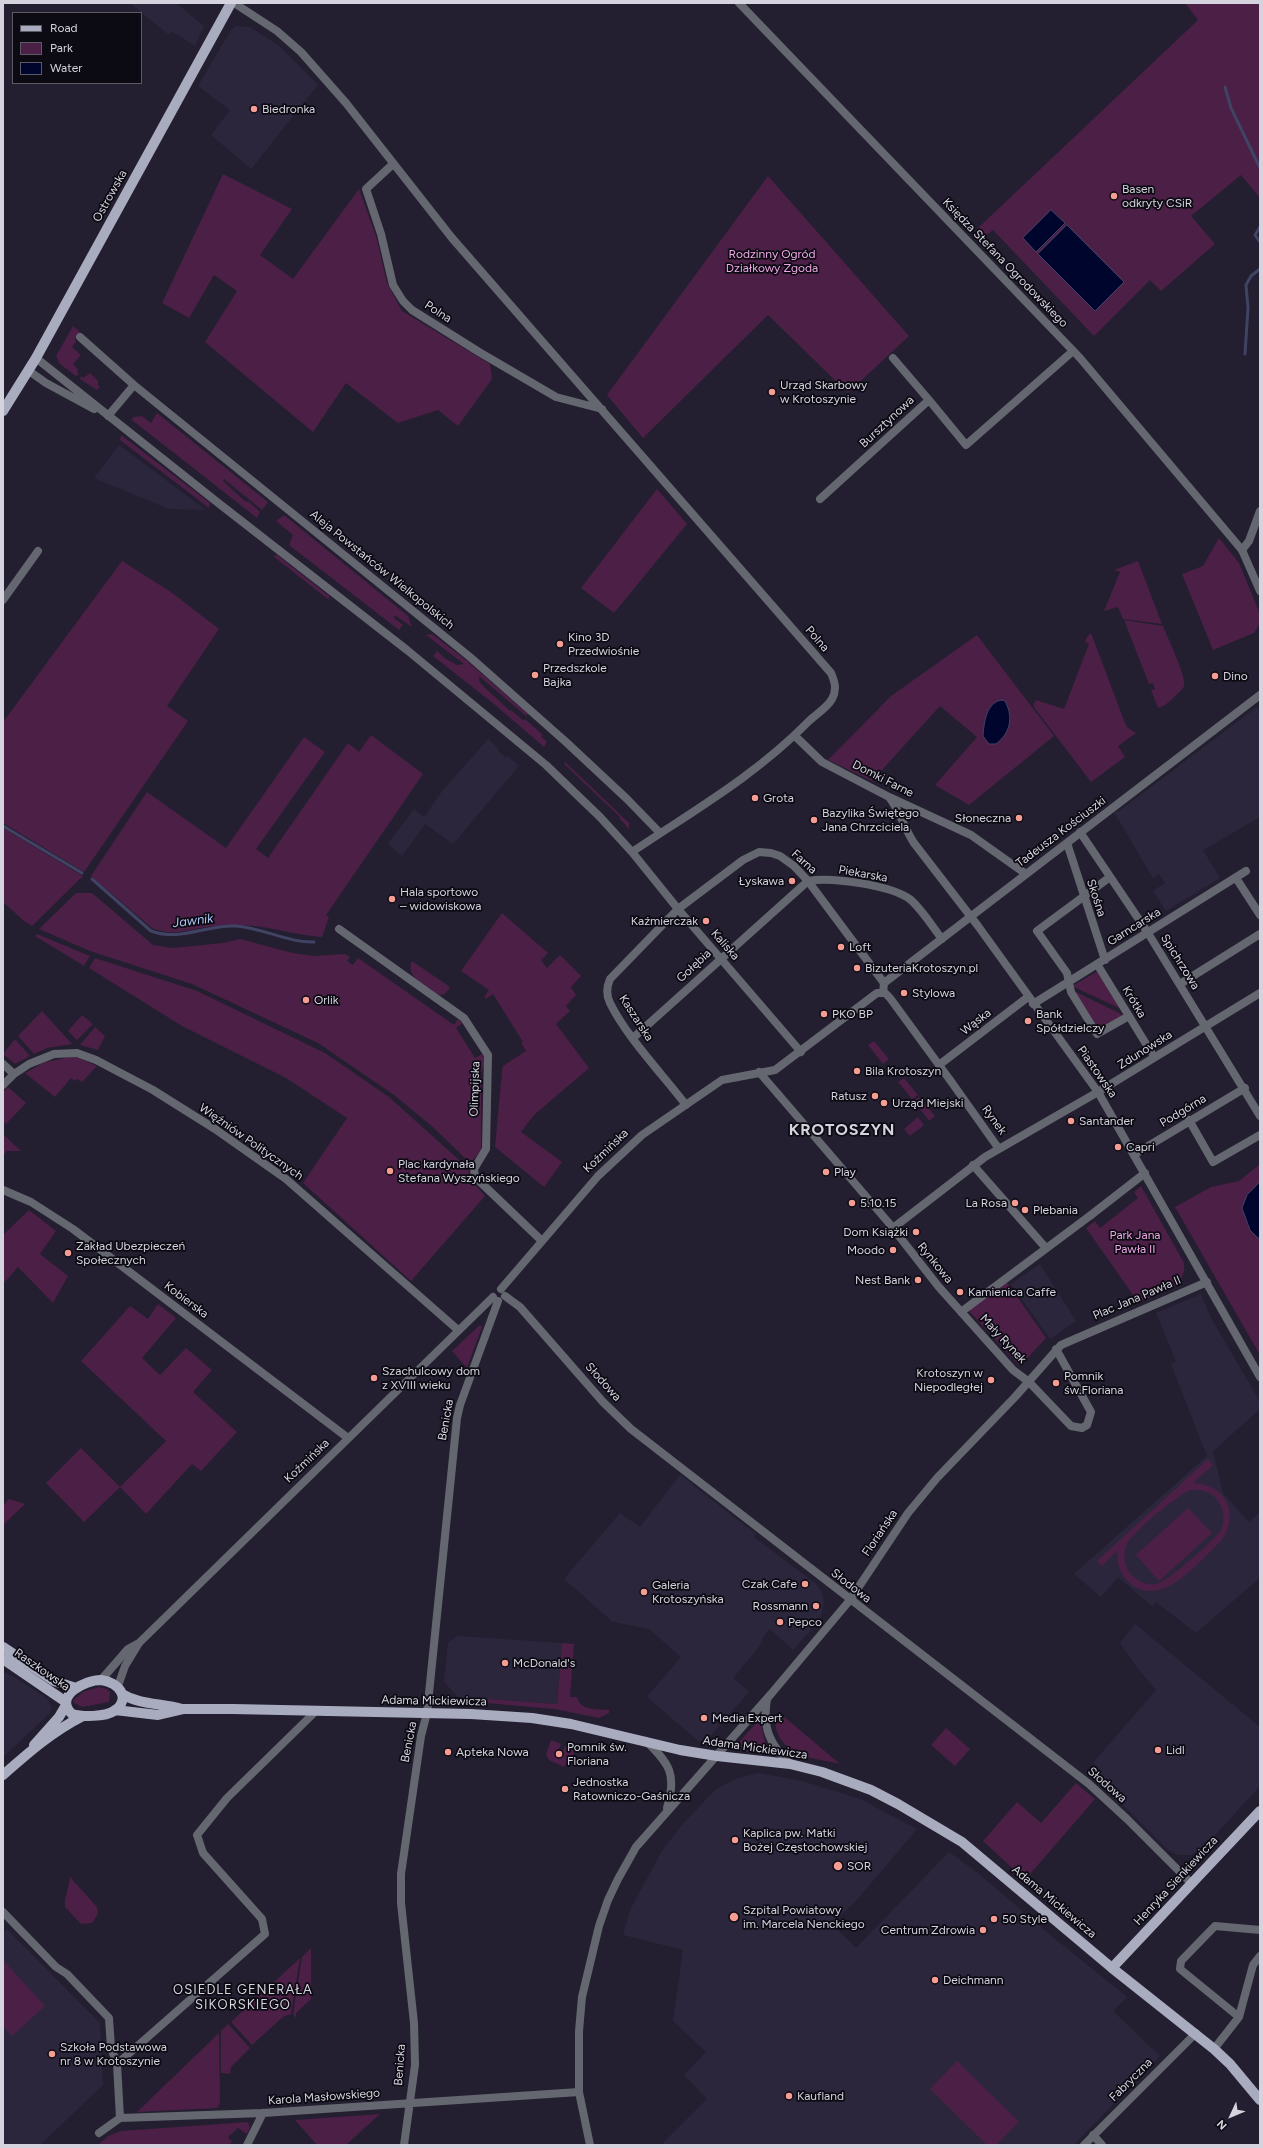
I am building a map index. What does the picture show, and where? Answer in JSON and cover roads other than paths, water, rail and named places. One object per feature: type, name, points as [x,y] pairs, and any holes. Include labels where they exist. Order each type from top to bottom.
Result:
[{"type":"main road","name":"Ostrowska","points":[[3,411],[7,399],[29,371],[231,3]]},
{"type":"main road","name":"Raszkowska","points":[[3,1647],[54,1681],[76,1688]]},
{"type":"main road","name":"Raszkowska","points":[[3,1659],[66,1704]]},
{"type":"main road","points":[[31,1750],[39,1738],[59,1718],[68,1696],[76,1688],[86,1682],[101,1680],[112,1682],[120,1690],[121,1703],[110,1713],[83,1716],[72,1714],[66,1704]]},
{"type":"main road","name":"Adama Mickiewicza","points":[[120,1690],[140,1702],[165,1704],[184,1709]]},
{"type":"main road","name":"Adama Mickiewicza","points":[[115,1710],[158,1714],[184,1709],[471,1714],[532,1718],[571,1724],[717,1756],[790,1764],[822,1772],[871,1790],[916,1813],[978,1854],[1112,1968],[1196,2033],[1230,2064],[1260,2100]]},
{"type":"main road","points":[[3,1775],[31,1750],[69,1723],[83,1716]]},
{"type":"main road","name":"Henryka Sienkiewicza","points":[[1112,1968],[1260,1811]]},
{"type":"street","name":"Polna","points":[[234,3],[277,31],[301,52],[346,103],[452,238],[831,673],[835,682],[835,692],[831,700],[795,736],[750,773],[632,852]]},
{"type":"street","name":"Księdza Stefana Ogrodowskiego","points":[[739,3],[1073,352],[1242,550],[1260,591]]},
{"type":"street","name":"Polna","points":[[393,164],[366,189],[381,234],[393,285],[403,301],[412,310],[479,352],[556,397],[602,409]]},
{"type":"street","name":"Aleja Powstańców Wielkopolskich","points":[[80,337],[134,385],[470,657],[583,758],[660,833]]},
{"type":"street","name":"Bursztynowa","points":[[820,500],[929,400],[966,444],[1073,352]]},
{"type":"street","points":[[36,358],[487,714],[546,765],[600,816],[632,852]]},
{"type":"street","points":[[893,358],[929,400]]},
{"type":"street","points":[[29,371],[57,390],[108,416]]},
{"type":"street","points":[[108,416],[134,385]]},
{"type":"street","points":[[1242,550],[1249,541],[1260,511]]},
{"type":"street","points":[[3,600],[38,551]]},
{"type":"street","name":"Tadeusza Kościuszki","points":[[884,983],[1260,695]]},
{"type":"street","name":"Domki Farne","points":[[795,736],[822,762],[889,797],[971,835],[1026,874]]},
{"type":"street","name":"Piastowska","points":[[889,797],[896,806],[910,837],[1098,1092],[1135,1154],[1260,1377]]},
{"type":"street","name":"Spichrzowa","points":[[1080,832],[1148,933],[1245,1088],[1260,1116]]},
{"type":"street","name":"Skośna","points":[[1067,843],[1101,962]]},
{"type":"street","name":"Kaliska","points":[[632,852],[678,909],[801,1052]]},
{"type":"street","name":"Farna","points":[[678,909],[742,860],[759,852],[771,852],[780,856],[794,866],[808,881],[884,983]]},
{"type":"street","name":"Garncarska","points":[[1033,1004],[1246,871]]},
{"type":"street","points":[[1110,877],[1037,931],[1067,973],[1071,992],[1097,1034],[1129,1016]]},
{"type":"street","points":[[1236,878],[1260,915]]},
{"type":"street","name":"Piekarska","points":[[808,881],[820,879],[871,886],[903,896],[911,901],[922,913],[942,939]]},
{"type":"street","name":"Gołębia","points":[[633,1038],[720,958],[808,881]]},
{"type":"street","name":"Kaszarska","points":[[678,909],[610,979],[607,987],[609,1002],[633,1038],[686,1104]]},
{"type":"street","name":"Olimpijska","points":[[339,929],[466,1020],[488,1055],[489,1060],[486,1079],[486,1149],[474,1169],[475,1177],[545,1238]]},
{"type":"street","points":[[1180,984],[1260,934]]},
{"type":"street","name":"Krótka","points":[[1101,962],[1129,1016],[1150,1052]]},
{"type":"street","points":[[759,1072],[774,1070],[801,1052],[877,993],[883,993],[884,983]]},
{"type":"street","name":"Rynek","points":[[883,993],[890,998],[999,1149],[973,1166],[893,1228]]},
{"type":"street","name":"Zdunowska","points":[[999,1149],[1098,1092],[1260,993]]},
{"type":"street","name":"Wąska","points":[[939,1065],[1028,997]]},
{"type":"street","name":"Więźniów Politycznych","points":[[3,1085],[14,1074],[29,1064],[54,1054],[77,1053],[96,1060],[153,1090],[215,1129],[286,1179],[458,1330]]},
{"type":"street","points":[[3,1064],[14,1074]]},
{"type":"street","points":[[759,1072],[893,1228]]},
{"type":"street","name":"Koźmińska","points":[[120,1690],[125,1666],[140,1644],[458,1330],[495,1299],[495,1290],[503,1293],[545,1238],[614,1159],[642,1135],[722,1080],[759,1072]]},
{"type":"street","name":"Podgórna","points":[[1135,1154],[1189,1120],[1245,1088]]},
{"type":"street","points":[[1189,1120],[1214,1162],[1260,1135]]},
{"type":"street","points":[[973,1166],[1045,1247]]},
{"type":"street","points":[[961,1312],[1045,1247],[1091,1215],[1145,1173]]},
{"type":"street","name":"Kobierska","points":[[3,1190],[31,1202],[73,1229],[348,1438]]},
{"type":"street","name":"Rynkowa","points":[[893,1228],[961,1312]]},
{"type":"street","name":"Plac Jana Pawła II","points":[[1076,1337],[1207,1282]]},
{"type":"street","name":"Słodowa","points":[[503,1293],[520,1308],[603,1402],[631,1429],[1089,1784],[1192,1884]]},
{"type":"street","name":"Benicka","points":[[404,2145],[408,2103],[415,2065],[414,2023],[403,1929],[401,1874],[421,1736],[427,1713],[457,1418],[495,1299]]},
{"type":"street","name":"Mały Rynek","points":[[961,1312],[1014,1370],[1029,1382],[1071,1426],[1082,1428],[1087,1425],[1091,1412],[1056,1349]]},
{"type":"street","name":"Mały Rynek","points":[[1022,1390],[1056,1349],[1067,1340],[1076,1337]]},
{"type":"street","name":"Floriańska","points":[[590,2145],[579,2092],[579,2031],[582,2001],[586,1976],[599,1926],[618,1879],[636,1847],[666,1810],[717,1756],[850,1600],[908,1513],[937,1478],[1022,1390]]},
{"type":"street","name":"Koźmińska","points":[[101,1680],[128,1649],[140,1644]]},
{"type":"street","points":[[767,1698],[766,1719],[769,1737],[775,1750],[790,1764]]},
{"type":"street","points":[[117,2064],[265,1934],[262,1920],[203,1853],[197,1835],[227,1798],[316,1711]]},
{"type":"street","points":[[646,1741],[668,1766],[672,1778],[671,1794],[666,1810]]},
{"type":"street","points":[[3,1912],[56,1967],[67,1974],[109,2018],[112,2048],[117,2064],[120,2118],[99,2133]]},
{"type":"street","points":[[1239,2016],[1180,1969],[1181,1961],[1215,1926],[1260,1930]]},
{"type":"street","points":[[1214,2049],[1239,2016],[1252,1965],[1260,1956]]},
{"type":"street","name":"Fabryczna","points":[[1084,2145],[1196,2033]]},
{"type":"street","name":"Karola Masłowskiego","points":[[120,2118],[263,2113],[579,2092]]},
{"type":"street","points":[[247,2145],[263,2113]]},
{"type":"street","points":[[1094,2135],[1102,2145]]},
{"type":"water","points":[[1051,210],[1065,223],[1036,252],[1023,238]]},
{"type":"water","points":[[1067,225],[1124,282],[1095,311],[1038,254]]},
{"type":"water","points":[[1001,700],[1005,701],[1008,707],[1010,719],[1009,725],[1001,740],[996,744],[989,744],[983,736],[985,720],[992,705]]},
{"type":"water","points":[[1260,1182],[1260,1238],[1258,1238],[1250,1230],[1242,1208],[1247,1195]]},
{"type":"waterway","points":[[1225,87],[1231,108],[1260,168]]},
{"type":"waterway","points":[[1260,227],[1255,235],[1260,242]]},
{"type":"waterway","points":[[1245,354],[1248,308],[1246,285],[1251,276],[1260,269]]},
{"type":"waterway","name":"Jawnik","points":[[3,826],[82,873]]},
{"type":"waterway","name":"Jawnik","points":[[92,879],[151,931],[172,935],[215,927],[236,926],[256,929],[285,938],[305,942],[314,942]]},
{"type":"place","name":"Biedronka","points":[[254,109]]},
{"type":"place","name":"Basen odkryty CSiR","points":[[1114,196]]},
{"type":"place","name":"Urząd Skarbowy w Krotoszynie","points":[[772,392]]},
{"type":"place","name":"Kino 3D Przedwiośnie","points":[[560,644]]},
{"type":"place","name":"Przedszkole Bajka","points":[[535,675]]},
{"type":"place","name":"Dino","points":[[1215,676]]},
{"type":"place","name":"Grota","points":[[755,798]]},
{"type":"place","name":"Słoneczna","points":[[1019,818]]},
{"type":"place","name":"Bazylika Świętego Jana Chrzciciela","points":[[814,820]]},
{"type":"place","name":"Łyskawa","points":[[792,881]]},
{"type":"place","name":"Hala sportowo – widowiskowa","points":[[392,899]]},
{"type":"place","name":"Kaźmierczak","points":[[706,921]]},
{"type":"place","name":"Loft","points":[[841,947]]},
{"type":"place","name":"BizuteriaKrotoszyn.pl","points":[[857,968]]},
{"type":"place","name":"Stylowa","points":[[904,993]]},
{"type":"place","name":"Orlik","points":[[306,1000]]},
{"type":"place","name":"PKO BP","points":[[824,1014]]},
{"type":"place","name":"Bank Spółdzielczy","points":[[1028,1021]]},
{"type":"place","name":"Bila Krotoszyn","points":[[857,1071]]},
{"type":"place","name":"Ratusz","points":[[875,1096]]},
{"type":"place","name":"Urząd Miejski","points":[[884,1103]]},
{"type":"place","name":"Santander","points":[[1071,1121]]},
{"type":"place","name":"Capri","points":[[1118,1147]]},
{"type":"place","name":"Plac kardynała Stefana Wyszyńskiego","points":[[390,1171]]},
{"type":"place","name":"Play","points":[[826,1172]]},
{"type":"place","name":"5.10.15","points":[[852,1203]]},
{"type":"place","name":"La Rosa","points":[[1015,1203]]},
{"type":"place","name":"Plebania","points":[[1025,1210]]},
{"type":"place","name":"Dom Książki","points":[[916,1232]]},
{"type":"place","name":"Moodo","points":[[893,1250]]},
{"type":"place","name":"Zakład Ubezpieczeń Społecznych","points":[[68,1253]]},
{"type":"place","name":"Nest Bank","points":[[918,1280]]},
{"type":"place","name":"Kamienica Caffe","points":[[960,1292]]},
{"type":"place","name":"Szachulcowy dom z XVIII wieku","points":[[374,1378]]},
{"type":"place","name":"Krotoszyn w Niepodległej","points":[[991,1380]]},
{"type":"place","name":"Pomnik św.Floriana","points":[[1056,1383]]},
{"type":"place","name":"Czak Cafe","points":[[805,1584]]},
{"type":"place","name":"Galeria Krotoszyńska","points":[[644,1592]]},
{"type":"place","name":"Rossmann","points":[[816,1606]]},
{"type":"place","name":"Pepco","points":[[780,1622]]},
{"type":"place","name":"McDonald's","points":[[505,1663]]},
{"type":"place","name":"Media Expert","points":[[704,1718]]},
{"type":"place","name":"Lidl","points":[[1158,1750]]},
{"type":"place","name":"Apteka Nowa","points":[[448,1752]]},
{"type":"place","name":"Pomnik św. Floriana","points":[[559,1754]]},
{"type":"place","name":"Jednostka Ratowniczo-Gaśnicza","points":[[565,1789]]},
{"type":"place","name":"Kaplica pw. Matki Bożej Częstochowskiej","points":[[735,1840]]},
{"type":"place","name":"SOR","points":[[838,1866]]},
{"type":"place","name":"Szpital Powiatowy im. Marcela Nenckiego","points":[[734,1917]]},
{"type":"place","name":"50 Style","points":[[994,1919]]},
{"type":"place","name":"Centrum Zdrowia","points":[[983,1930]]},
{"type":"place","name":"Deichmann","points":[[935,1980]]},
{"type":"place","name":"Szkoła Podstawowa nr 8 w Krotoszynie","points":[[52,2054]]},
{"type":"place","name":"Kaufland","points":[[789,2096]]},
{"type":"district","name":"KROTOSZYN","points":[[842,1130]]},
{"type":"district","name":"OSIEDLE GENERAŁA SIKORSKIEGO","points":[[243,1998]]},
{"type":"park label","name":"Rodzinny Ogród Działkowy Zgoda","points":[[772,261]]},
{"type":"park label","name":"Park Jana Pawła II","points":[[1135,1242]]}]
